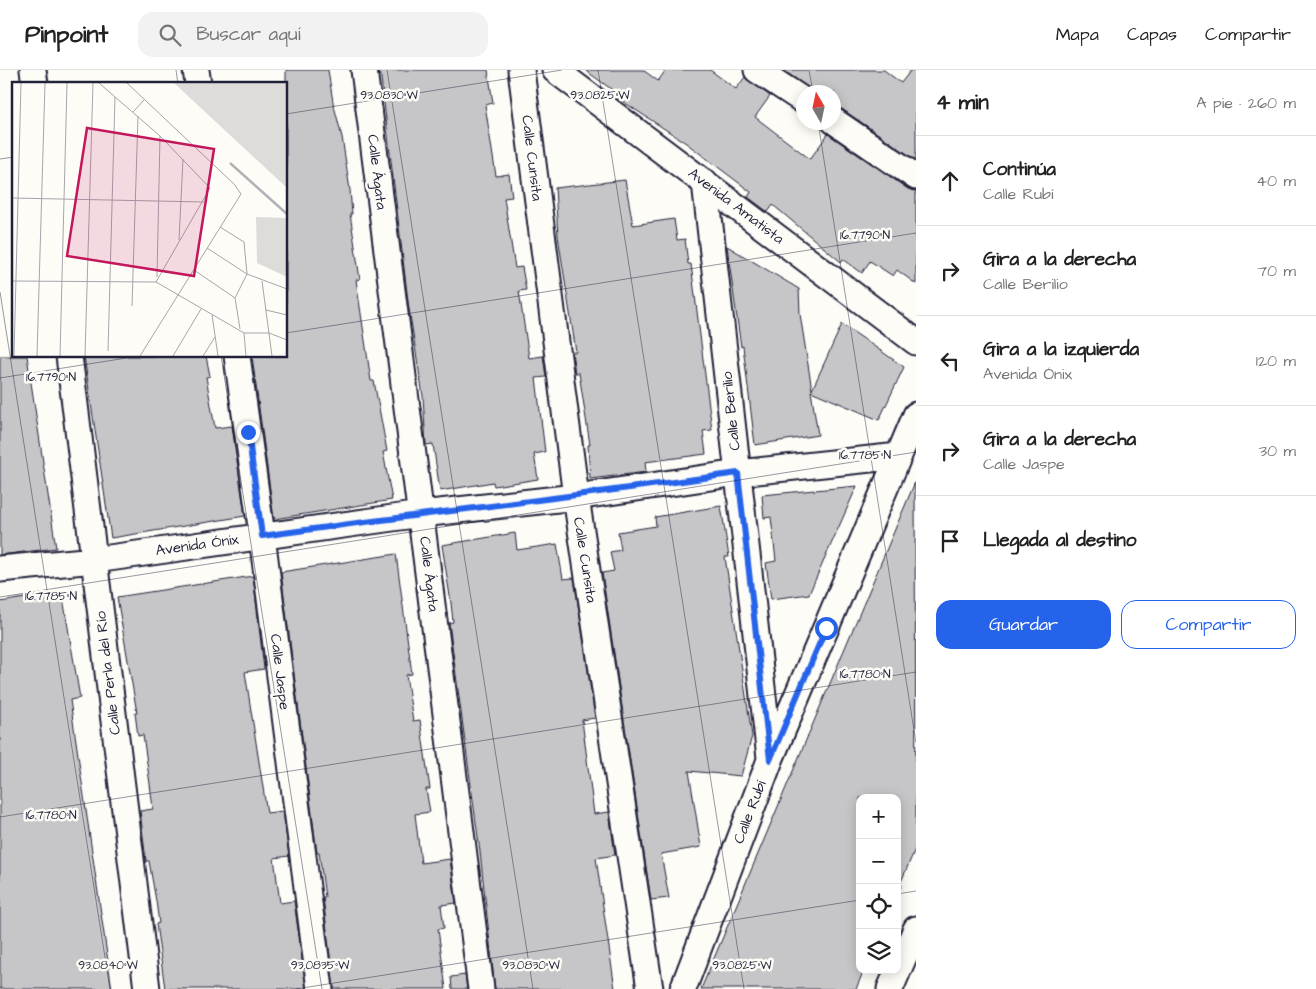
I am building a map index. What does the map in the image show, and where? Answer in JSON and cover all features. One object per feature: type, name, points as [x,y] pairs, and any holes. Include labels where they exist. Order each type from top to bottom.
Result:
[{"type":"street","name":"Calle Ágata","points":[[364,70],[481,989]]},
{"type":"street","name":"Calle Cunsita","points":[[521,70],[576,497],[650,989]]},
{"type":"street","name":"Avenida Amatista","points":[[555,70],[916,342]]},
{"type":"street","points":[[757,70],[796,96]]},
{"type":"street","points":[[841,126],[916,177]]},
{"type":"street","name":"Calle Berilio","points":[[705,182],[770,760]]},
{"type":"street","name":"Calle Perla del Río","points":[[69,358],[147,989]]},
{"type":"street","name":"Calle Jaspe","points":[[237,358],[320,989]]},
{"type":"street","name":"Calle Rubí","points":[[683,989],[770,760],[916,415]]},
{"type":"street","name":"Avenida Ónix","points":[[0,569],[95,560],[421,514],[576,497],[738,473],[899,456]]},
{"type":"street","points":[[890,989],[914,942]]},
{"type":"building","points":[[286,70],[328,70],[333,102],[342,137],[350,190],[352,214],[350,214],[360,279],[356,280],[371,381],[374,381],[387,451],[383,452],[392,500],[274,519],[252,358],[288,358],[288,82],[286,82]]},
{"type":"building","points":[[380,70],[488,70],[493,103],[485,105],[496,176],[509,174],[512,197],[504,198],[515,268],[522,267],[526,290],[519,291],[529,358],[543,356],[546,377],[536,378],[545,452],[534,454],[538,479],[494,486],[493,482],[440,491],[433,444],[426,445],[423,396],[409,309]]},
{"type":"building","points":[[585,70],[643,70],[658,81],[666,70],[710,70],[736,89],[745,77],[770,96],[755,117],[810,159],[828,134],[908,189],[916,191],[916,284],[897,270],[893,276],[870,261],[862,273],[843,259],[841,262],[773,205],[768,212],[748,197],[751,192],[686,143],[616,97],[618,94]]},
{"type":"building","points":[[783,70],[884,70],[901,83],[911,70],[916,70],[916,160],[841,109],[841,85],[805,85]]},
{"type":"building","points":[[625,180],[633,225],[674,219],[677,240],[685,239],[688,264],[691,264],[712,430],[703,431],[706,454],[645,462],[646,472],[590,479],[588,445],[590,445],[579,373],[575,373],[572,352],[576,352],[558,236],[555,188]]},
{"type":"building","points":[[727,246],[799,289],[800,314],[812,390],[842,324],[904,367],[879,420],[811,391],[818,435],[755,445],[743,346],[741,347]]},
{"type":"building","points":[[0,356],[12,356],[12,358],[27,358],[56,548],[0,555]]},
{"type":"building","points":[[84,358],[206,358],[210,376],[206,377],[215,428],[232,426],[245,516],[111,538]]},
{"type":"building","points":[[915,482],[916,847],[901,882],[901,794],[856,794],[856,974],[862,974],[856,989],[701,989]]},
{"type":"building","points":[[857,486],[809,594],[771,599],[766,563],[776,561],[771,517],[764,518],[762,495]]},
{"type":"building","points":[[721,506],[729,557],[725,557],[752,736],[741,776],[689,771],[701,847],[661,854],[669,898],[651,900],[602,573],[614,571],[610,552],[621,550],[618,532],[656,526],[655,517]]},
{"type":"building","points":[[515,533],[517,550],[557,544],[563,579],[574,578],[595,718],[582,720],[594,814],[609,812],[615,855],[596,858],[615,989],[495,989],[480,852],[449,623],[453,622],[442,545]]},
{"type":"building","points":[[396,554],[412,674],[406,675],[413,721],[420,720],[430,789],[426,789],[430,812],[415,814],[421,863],[450,859],[456,903],[441,905],[444,928],[438,929],[446,989],[334,989],[323,897],[325,897],[319,852],[317,853],[281,572]]},
{"type":"building","points":[[253,576],[264,669],[245,672],[267,813],[283,811],[289,856],[274,858],[280,903],[294,901],[306,989],[165,989],[156,924],[159,923],[156,901],[149,861],[146,861],[140,811],[153,809],[150,784],[143,735],[138,736],[135,713],[137,713],[117,597]]},
{"type":"building","points":[[62,592],[80,698],[70,700],[112,989],[0,989],[0,602]]},
{"type":"building","points":[[465,975],[467,989],[452,989],[451,977]]},
{"type":"route","points":[[248,432],[262,536],[421,514],[576,497],[738,473],[770,760],[826,628]]}]
